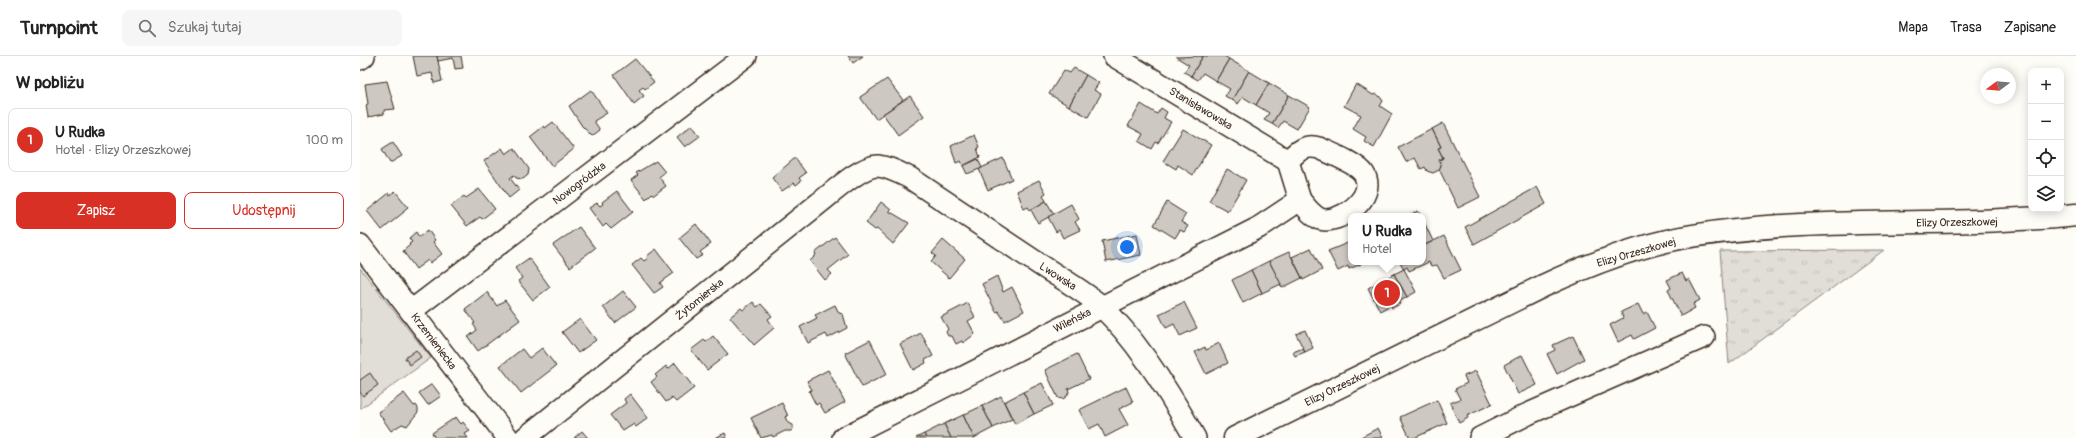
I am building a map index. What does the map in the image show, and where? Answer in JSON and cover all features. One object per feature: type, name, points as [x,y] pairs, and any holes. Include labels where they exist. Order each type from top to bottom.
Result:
[{"type":"street","points":[[360,59],[364,56]]},
{"type":"street","name":"Nowogródzka","points":[[411,311],[746,56]]},
{"type":"street","name":"Stanisławowska","points":[[1114,56],[1288,161]]},
{"type":"street","points":[[1313,146],[1357,168],[1364,174],[1366,192],[1361,202],[1342,215],[1321,219],[1312,215],[1300,200],[1288,161],[1297,151],[1313,146]]},
{"type":"street","name":"Lwowska","points":[[876,166],[887,168],[910,178],[1071,284],[1101,306],[1113,318],[1146,360],[1171,396],[1195,438]]},
{"type":"street","name":"Żytomierska","points":[[525,438],[818,204],[862,171],[876,166]]},
{"type":"street","name":"Wileńska","points":[[843,438],[1101,306],[1258,228],[1300,200]]},
{"type":"street","name":"Elizy Orzeszkowej","points":[[1235,438],[1543,286],[1590,265],[1636,250],[1691,236],[1759,228],[1999,221],[2076,215]]},
{"type":"street","name":"Krzemieniecka","points":[[360,245],[508,438]]},
{"type":"street","points":[[1480,438],[1528,414],[1704,337]]},
{"type":"green space","points":[[1884,250],[1729,364],[1720,251]]},
{"type":"green space","points":[[360,268],[431,358],[360,409]]},
{"type":"building","points":[[413,56],[437,56],[442,81],[434,83],[432,73],[417,76]]},
{"type":"building","points":[[437,56],[461,56],[463,68],[455,69],[453,58],[438,61]]},
{"type":"building","points":[[848,56],[863,56],[853,63]]},
{"type":"building","points":[[1203,56],[1224,56],[1229,59],[1216,81],[1203,73],[1198,80],[1191,76]]},
{"type":"building","points":[[1203,56],[1191,76],[1184,72],[1189,65],[1176,57]]},
{"type":"building","points":[[635,59],[654,82],[645,89],[643,87],[639,90],[644,96],[634,104],[614,75]]},
{"type":"building","points":[[1229,59],[1249,71],[1232,100],[1225,96],[1230,89],[1216,81]]},
{"type":"building","points":[[1074,68],[1086,75],[1069,106],[1049,94],[1064,70],[1070,73]]},
{"type":"building","points":[[1249,71],[1269,83],[1256,105],[1243,97],[1238,104],[1232,100]]},
{"type":"building","points":[[1086,75],[1099,83],[1094,90],[1101,94],[1088,117],[1069,106]]},
{"type":"building","points":[[887,79],[903,100],[876,119],[860,97]]},
{"type":"building","points":[[387,81],[395,109],[384,110],[384,114],[368,117],[365,84]]},
{"type":"building","points":[[1269,83],[1289,95],[1272,124],[1264,120],[1269,113],[1256,105]]},
{"type":"building","points":[[1356,84],[1373,95],[1377,94],[1383,101],[1380,106],[1392,114],[1374,147],[1364,141],[1366,137],[1353,129],[1361,115],[1344,106]]},
{"type":"building","points":[[591,90],[607,113],[594,121],[600,130],[592,136],[582,126],[569,106]]},
{"type":"building","points":[[1289,95],[1310,107],[1297,129],[1283,121],[1278,128],[1272,124]]},
{"type":"building","points":[[910,96],[924,116],[898,135],[883,114]]},
{"type":"building","points":[[1141,104],[1157,114],[1161,108],[1167,112],[1164,118],[1171,122],[1158,143],[1156,142],[1152,149],[1139,141],[1143,134],[1128,126]]},
{"type":"building","points":[[553,122],[574,149],[552,166],[530,137],[544,126],[545,128]]},
{"type":"building","points":[[1443,123],[1480,197],[1458,208],[1439,169],[1441,165],[1439,160],[1443,158],[1438,148],[1441,147],[1432,129]]},
{"type":"building","points":[[692,125],[700,136],[685,147],[677,137]]},
{"type":"building","points":[[1183,129],[1211,145],[1193,175],[1178,165],[1176,169],[1163,161]]},
{"type":"building","points":[[1432,129],[1441,147],[1438,148],[1443,158],[1439,160],[1441,165],[1439,170],[1433,173],[1427,171],[1425,167],[1421,169],[1415,158],[1406,162],[1398,147]]},
{"type":"building","points":[[974,135],[979,147],[977,148],[980,157],[963,166],[961,161],[956,163],[951,146]]},
{"type":"building","points":[[393,142],[402,156],[390,163],[382,149]]},
{"type":"building","points":[[502,148],[506,154],[514,148],[529,169],[528,175],[523,179],[516,178],[514,175],[510,178],[519,190],[509,198],[484,161]]},
{"type":"building","points":[[795,158],[806,173],[799,178],[801,181],[796,185],[794,183],[782,191],[772,178]]},
{"type":"building","points":[[1003,158],[1012,179],[988,190],[979,169]]},
{"type":"building","points":[[978,159],[982,168],[967,174],[963,166]]},
{"type":"building","points":[[656,161],[665,172],[659,177],[666,186],[654,195],[652,193],[646,199],[631,180],[638,175],[636,173]]},
{"type":"building","points":[[1227,169],[1246,180],[1228,211],[1209,201]]},
{"type":"building","points":[[1039,180],[1046,193],[1043,195],[1046,201],[1030,210],[1028,207],[1024,209],[1017,191]]},
{"type":"building","points":[[1537,187],[1546,204],[1474,244],[1465,227]]},
{"type":"building","points":[[479,189],[495,209],[482,219],[480,217],[467,226],[451,206],[464,196],[466,198]]},
{"type":"building","points":[[395,191],[408,207],[382,230],[367,211],[389,193],[390,195]]},
{"type":"building","points":[[617,191],[633,212],[611,229],[606,224],[603,227],[589,208],[597,203],[600,206],[603,204],[602,202]]},
{"type":"building","points":[[1046,201],[1054,214],[1038,223],[1031,210]]},
{"type":"building","points":[[881,202],[891,210],[889,211],[909,223],[893,244],[877,229],[875,230],[866,223]]},
{"type":"building","points":[[1167,202],[1186,214],[1181,222],[1188,226],[1184,232],[1180,230],[1175,238],[1154,225]]},
{"type":"building","points":[[1071,204],[1079,219],[1075,222],[1080,230],[1063,238],[1059,230],[1056,232],[1048,217]]},
{"type":"building","points":[[696,224],[711,244],[700,252],[703,255],[696,259],[679,238]]},
{"type":"building","points":[[1426,226],[1433,241],[1426,244]]},
{"type":"building","points":[[579,227],[595,248],[570,267],[553,245]]},
{"type":"building","points":[[428,230],[435,240],[433,242],[442,254],[430,263],[428,260],[416,269],[403,251],[412,242],[409,238],[416,232],[419,237]]},
{"type":"building","points":[[1137,234],[1141,255],[1106,262],[1102,241]]},
{"type":"building","points":[[1444,236],[1461,270],[1444,278],[1437,265],[1431,266],[1429,262],[1426,263],[1426,245]]},
{"type":"building","points":[[835,237],[848,254],[828,270],[832,274],[825,280],[810,261],[816,255],[815,253]]},
{"type":"building","points":[[943,240],[965,259],[949,278],[931,262],[936,256],[932,253]]},
{"type":"building","points":[[1348,243],[1348,265],[1359,265],[1349,269],[1348,266],[1338,271],[1328,251]]},
{"type":"building","points":[[1311,248],[1322,270],[1303,280],[1292,257]]},
{"type":"building","points":[[656,249],[674,273],[660,283],[663,287],[654,293],[632,265],[641,258],[644,261],[648,258],[647,256]]},
{"type":"building","points":[[1289,252],[1302,278],[1282,288],[1269,261]]},
{"type":"building","points":[[529,258],[550,287],[533,300],[518,281],[522,278],[515,268]]},
{"type":"building","points":[[1269,261],[1281,284],[1262,293],[1251,270]]},
{"type":"building","points":[[1402,265],[1422,265],[1409,271],[1407,267],[1404,269]]},
{"type":"building","points":[[1404,269],[1416,292],[1407,297],[1394,274]]},
{"type":"building","points":[[1251,270],[1262,293],[1243,303],[1232,280]]},
{"type":"building","points":[[1682,273],[1686,281],[1689,279],[1700,300],[1693,304],[1695,308],[1681,316],[1668,290],[1671,288],[1667,280]]},
{"type":"building","points":[[1394,274],[1407,297],[1399,302],[1400,304],[1392,308],[1391,305],[1380,311],[1368,288]]},
{"type":"building","points":[[997,276],[1003,292],[1012,287],[1024,311],[1005,321],[998,311],[996,312],[982,284]]},
{"type":"building","points":[[623,291],[636,307],[615,323],[603,307]]},
{"type":"building","points":[[487,292],[497,306],[505,300],[520,320],[478,351],[468,337],[477,330],[473,324],[475,323],[465,309]]},
{"type":"building","points":[[753,302],[757,307],[761,304],[772,316],[768,319],[774,328],[754,345],[730,317],[741,308],[743,310]]},
{"type":"building","points":[[1184,302],[1197,328],[1180,336],[1174,324],[1166,328],[1159,314]]},
{"type":"building","points":[[968,303],[975,317],[968,321],[975,334],[963,343],[962,341],[956,344],[952,336],[948,336],[946,332],[948,329],[941,317]]},
{"type":"building","points":[[1638,304],[1643,314],[1647,312],[1655,328],[1634,339],[1632,335],[1618,342],[1610,325],[1623,318],[1621,312]]},
{"type":"building","points":[[835,305],[839,313],[843,314],[847,328],[828,338],[826,334],[808,343],[800,327],[817,318],[815,315]]},
{"type":"building","points":[[580,319],[596,340],[578,353],[562,332]]},
{"type":"building","points":[[1305,330],[1313,348],[1305,352],[1296,334]]},
{"type":"building","points":[[921,333],[933,356],[925,360],[926,363],[913,370],[900,344]]},
{"type":"building","points":[[713,336],[728,354],[707,370],[691,350],[704,340],[706,342]]},
{"type":"building","points":[[1573,336],[1584,359],[1557,374],[1547,354],[1555,350],[1553,345]]},
{"type":"building","points":[[870,340],[887,374],[862,387],[845,353]]},
{"type":"building","points":[[1219,343],[1228,363],[1206,374],[1195,352],[1205,347],[1206,350]]},
{"type":"building","points":[[542,348],[556,366],[521,393],[500,366],[522,349],[529,358]]},
{"type":"building","points":[[1303,348],[1305,352],[1295,356],[1293,352]]},
{"type":"building","points":[[416,350],[421,357],[410,365],[405,358]]},
{"type":"building","points":[[1077,354],[1089,379],[1068,389],[1069,392],[1067,396],[1063,399],[1058,398],[1045,370]]},
{"type":"building","points":[[1522,355],[1537,385],[1518,394],[1504,365]]},
{"type":"building","points":[[675,363],[694,388],[676,402],[672,398],[666,402],[651,382],[657,377],[655,375],[666,366],[668,369]]},
{"type":"building","points":[[828,370],[845,402],[825,413],[819,403],[816,405],[809,391],[812,390],[807,381]]},
{"type":"building","points":[[1476,371],[1492,404],[1467,416],[1468,418],[1459,423],[1450,403],[1460,399],[1455,389],[1467,383],[1464,376]]},
{"type":"building","points":[[370,373],[378,385],[363,396],[360,392],[360,380]]},
{"type":"building","points":[[1042,383],[1053,405],[1034,414],[1023,392]]},
{"type":"building","points":[[432,384],[441,396],[428,405],[419,393]]},
{"type":"building","points":[[1126,387],[1133,402],[1119,409],[1128,425],[1105,437],[1099,424],[1089,429],[1079,410]]},
{"type":"building","points":[[1023,392],[1034,414],[1015,424],[1004,402]]},
{"type":"building","points":[[404,393],[414,406],[416,405],[418,412],[407,426],[402,424],[391,431],[378,412]]},
{"type":"building","points":[[630,394],[648,418],[636,427],[634,424],[623,431],[610,415],[626,403],[624,399]]},
{"type":"building","points":[[1001,396],[1012,419],[993,428],[982,406]]},
{"type":"building","points":[[1437,400],[1447,423],[1414,438],[1410,438],[1400,417]]},
{"type":"building","points":[[782,403],[788,416],[785,417],[788,423],[793,425],[793,429],[773,437],[772,435],[761,438],[751,418]]},
{"type":"building","points":[[982,406],[993,428],[974,438],[963,415]]},
{"type":"building","points":[[963,415],[974,438],[951,438],[944,424]]},
{"type":"building","points":[[456,417],[461,424],[463,422],[470,431],[465,434],[468,438],[435,438],[432,433]]},
{"type":"building","points":[[944,424],[951,438],[926,438],[924,434]]},
{"type":"building","points":[[1378,428],[1383,438],[1359,438]]},
{"type":"building","points":[[582,431],[588,438],[574,438]]},
{"type":"building","points":[[725,433],[727,438],[715,438]]},
{"type":"building","points":[[924,434],[926,438],[916,438]]},
{"type":"place","name":"U Rudka","points":[[1387,293]]}]
